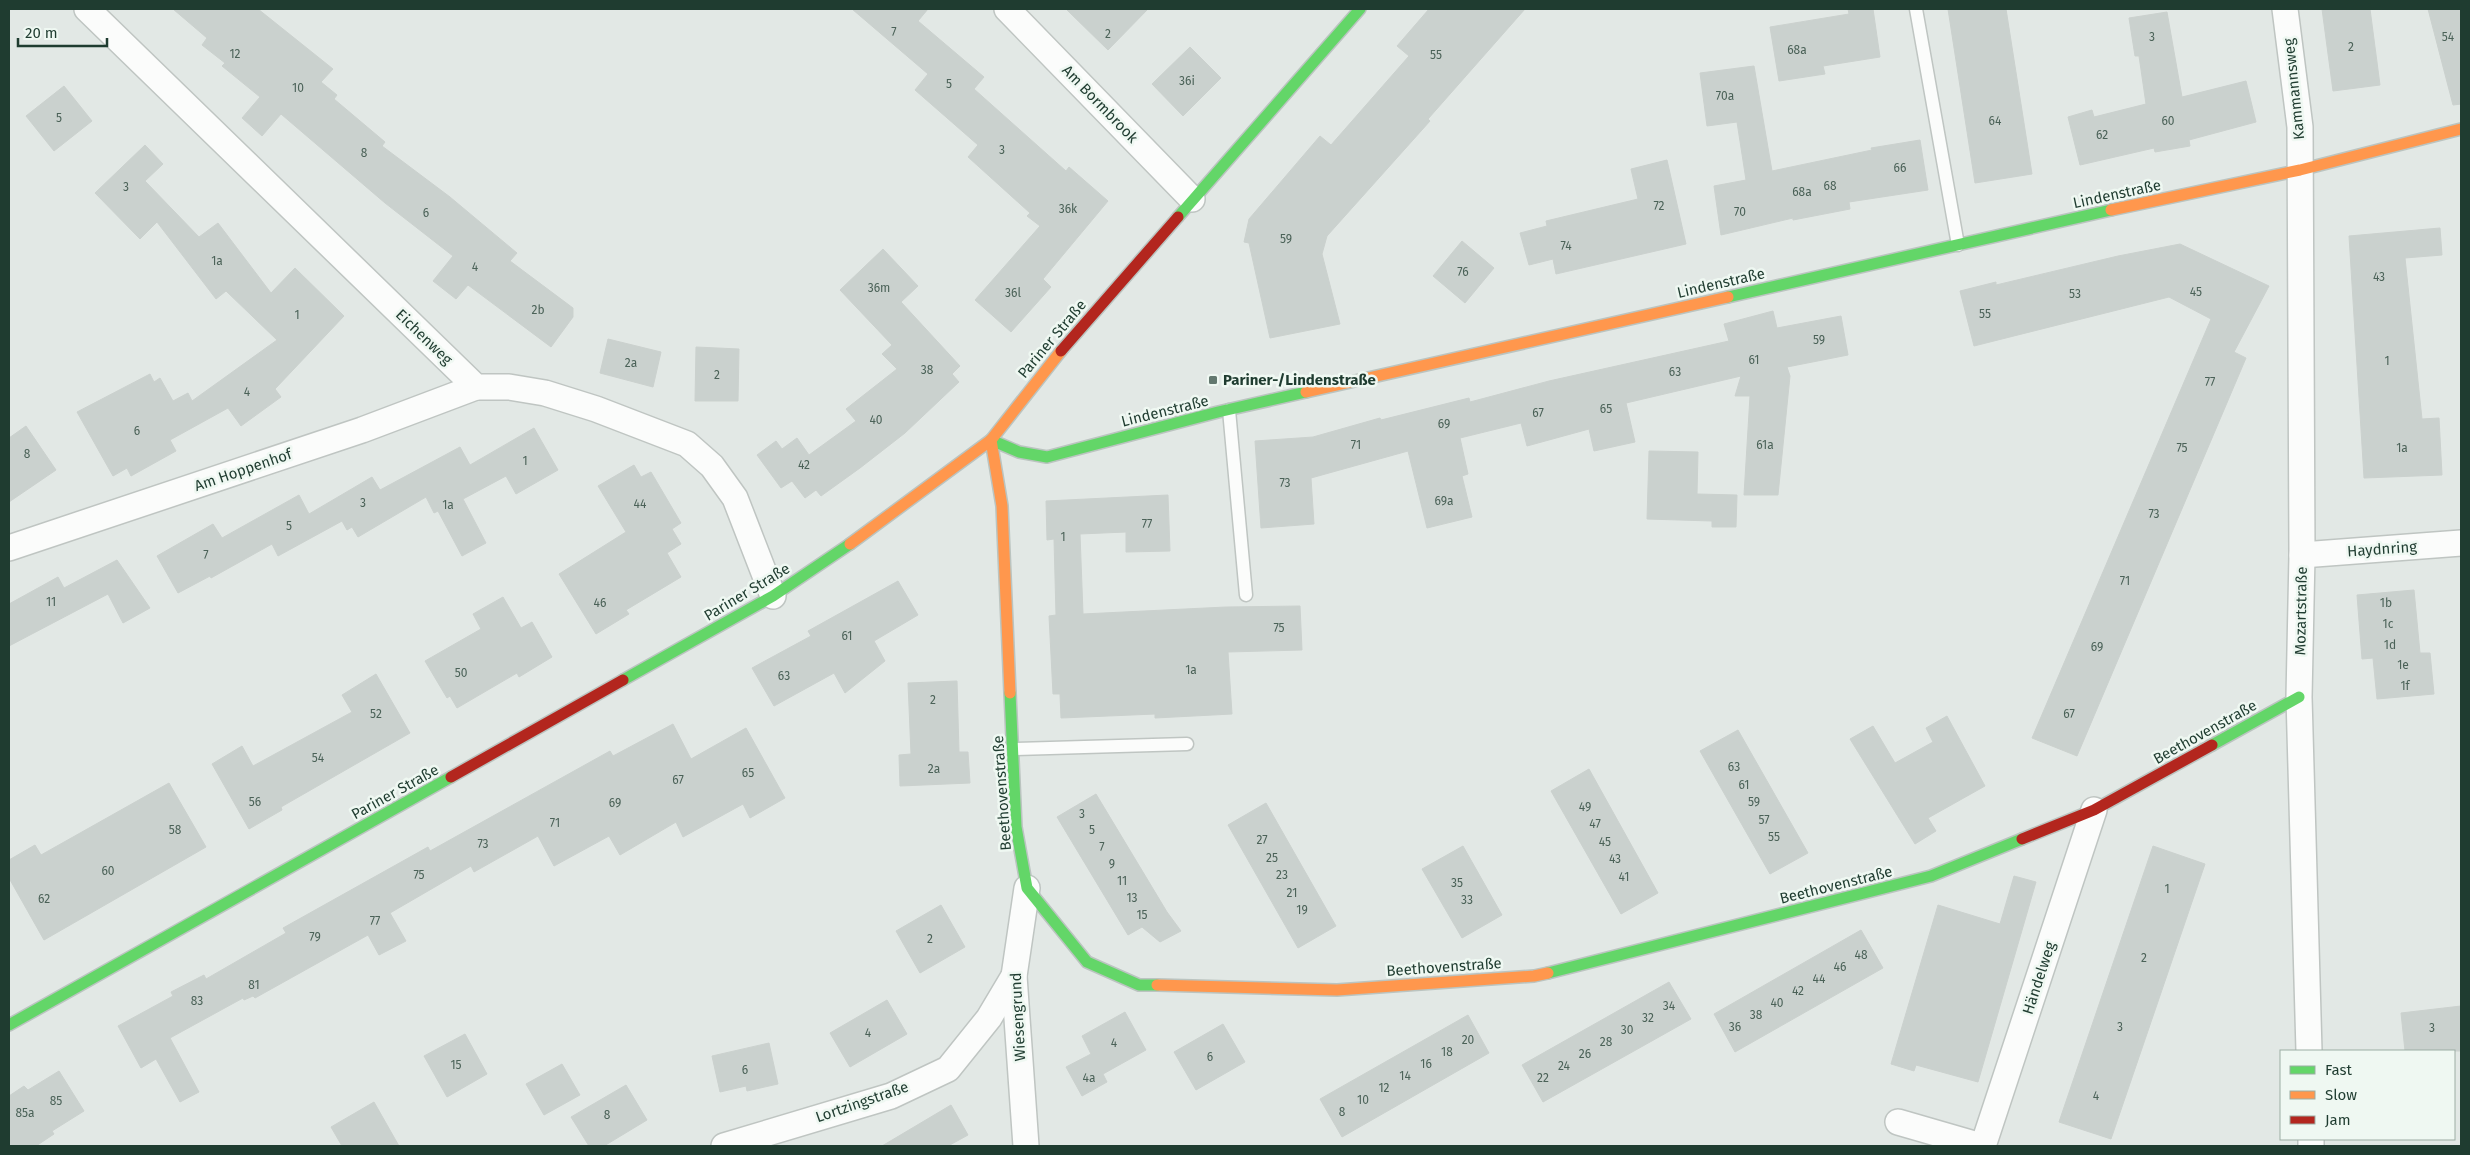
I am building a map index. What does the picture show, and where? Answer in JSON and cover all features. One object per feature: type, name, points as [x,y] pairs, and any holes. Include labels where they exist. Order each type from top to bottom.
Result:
[{"type":"street","name":"Eichenweg","points":[[87,9],[476,387]]},
{"type":"street","name":"Am Bormbrook","points":[[1007,9],[1192,199]]},
{"type":"street","name":"Pariner Straße","points":[[9,1025],[773,596],[885,520],[990,440],[1044,370],[1360,9]]},
{"type":"street","name":"Kammannsweg","points":[[2285,9],[2300,127],[2300,170]]},
{"type":"street","name":"Lindenstraße","points":[[990,440],[1019,452],[1046,457],[1229,410],[1958,245],[2300,170],[2461,129]]},
{"type":"street","name":"Mozartstraße","points":[[2300,170],[2302,555],[2299,697],[2309,1050]]},
{"type":"street","name":"Am Hoppenhof","points":[[9,548],[362,430],[476,387]]},
{"type":"street","points":[[476,387],[509,387],[545,393],[596,409],[687,444],[712,466],[735,498],[773,596]]},
{"type":"street","name":"Beethovenstraße","points":[[990,440],[1002,506],[1016,826],[1026,888],[1087,962],[1139,985],[1337,990],[1534,976],[1931,876],[2094,810],[2299,697]]},
{"type":"street","name":"Haydnring","points":[[2302,555],[2461,543]]},
{"type":"street","name":"Händelweg","points":[[1982,1146],[2094,810]]},
{"type":"street","name":"Wiesengrund","points":[[1026,888],[1014,976],[1026,1146]]},
{"type":"street","name":"Lortzingstraße","points":[[724,1146],[891,1096],[948,1068],[989,1018],[1014,976]]},
{"type":"street","points":[[1898,1122],[1982,1146]]},
{"type":"lane","points":[[1916,9],[1958,245]]},
{"type":"lane","points":[[1229,410],[1246,595]]},
{"type":"lane","points":[[1013,749],[1188,744]]},
{"type":"building","points":[[173,9],[258,9],[333,69],[321,82],[337,95],[334,99],[385,142],[382,146],[450,197],[517,253],[510,261],[573,308],[573,317],[551,347],[468,285],[456,299],[433,281],[453,256],[385,203],[281,114],[262,136],[242,118],[260,97],[222,66],[225,63],[202,45],[207,38]]},
{"type":"building","points":[[852,9],[928,9],[918,21],[984,77],[974,89],[1066,171],[1069,167],[1108,201],[1043,279],[1051,287],[1011,332],[975,300],[1040,226],[1027,216],[1030,213],[968,157],[978,145],[915,90],[928,74]]},
{"type":"building","points":[[1066,9],[1148,9],[1108,50]]},
{"type":"building","points":[[1429,9],[1525,9],[1428,119],[1430,121],[1327,236],[1322,254],[1340,324],[1270,338],[1249,243],[1244,242],[1249,219],[1320,136],[1331,145],[1409,56],[1397,46]]},
{"type":"building","points":[[1848,9],[1873,9],[1880,57],[1823,66],[1825,74],[1779,81],[1770,27],[1849,14]]},
{"type":"building","points":[[1948,9],[2006,9],[2032,174],[1975,183]]},
{"type":"building","points":[[2322,9],[2370,9],[2380,85],[2333,91]]},
{"type":"building","points":[[2428,9],[2461,9],[2461,104],[2453,105]]},
{"type":"building","points":[[2167,12],[2182,97],[2246,81],[2256,122],[2189,140],[2190,146],[2155,152],[2154,148],[2080,165],[2068,117],[2092,110],[2094,117],[2146,104],[2139,56],[2135,56],[2129,18]]},
{"type":"building","points":[[1190,47],[1221,78],[1183,116],[1152,84]]},
{"type":"building","points":[[1754,66],[1772,171],[1872,150],[1871,148],[1920,140],[1928,190],[1849,202],[1850,209],[1793,220],[1793,218],[1721,235],[1714,186],[1746,180],[1737,122],[1707,126],[1700,73]]},
{"type":"building","points":[[64,86],[92,121],[54,151],[26,116]]},
{"type":"building","points":[[145,145],[163,164],[145,181],[199,237],[218,223],[271,293],[295,268],[344,316],[275,389],[281,397],[241,426],[228,408],[170,440],[176,451],[131,476],[127,468],[113,476],[77,412],[150,374],[154,382],[160,378],[173,401],[188,393],[192,401],[277,340],[226,291],[216,299],[157,222],[140,239],[95,193]]},
{"type":"building","points":[[1667,160],[1686,244],[1556,274],[1553,259],[1529,265],[1520,233],[1547,226],[1546,221],[1638,199],[1631,169]]},
{"type":"building","points":[[2440,228],[2442,255],[2405,258],[2422,419],[2439,418],[2442,475],[2364,478],[2349,236]]},
{"type":"building","points":[[1462,241],[1494,268],[1465,303],[1433,276]]},
{"type":"building","points":[[2180,244],[2269,286],[2234,352],[2246,358],[2077,756],[2032,738],[2211,319],[2169,297],[1974,346],[1960,291],[1996,282],[1996,285],[2118,256]]},
{"type":"building","points":[[883,249],[918,286],[901,302],[960,366],[952,374],[959,382],[905,433],[860,468],[821,496],[816,490],[805,498],[792,481],[781,488],[757,455],[776,441],[782,449],[797,438],[809,455],[856,421],[846,409],[897,369],[882,354],[892,345],[840,290]]},
{"type":"building","points":[[1773,311],[1777,328],[1841,316],[1848,355],[1787,367],[1790,376],[1778,495],[1744,495],[1750,396],[1735,396],[1741,376],[1626,403],[1635,442],[1594,451],[1589,429],[1527,446],[1521,423],[1460,438],[1468,474],[1462,476],[1472,517],[1427,528],[1408,451],[1311,478],[1314,524],[1261,528],[1255,441],[1313,437],[1380,418],[1381,420],[1469,398],[1470,402],[1549,381],[1729,341],[1724,324]]},
{"type":"building","points":[[608,339],[661,352],[653,387],[600,373]]},
{"type":"building","points":[[696,347],[739,349],[738,401],[695,401]]},
{"type":"building","points":[[26,426],[56,470],[9,502],[9,438]]},
{"type":"building","points":[[534,428],[558,470],[516,494],[506,476],[463,499],[486,543],[462,556],[438,511],[434,513],[426,497],[358,537],[352,527],[347,530],[342,521],[278,556],[272,544],[211,578],[210,576],[178,593],[157,556],[213,524],[222,538],[299,495],[309,514],[372,477],[380,490],[460,447],[470,465]]},
{"type":"building","points":[[1649,451],[1698,452],[1697,494],[1737,495],[1736,527],[1712,527],[1712,521],[1647,519]]},
{"type":"building","points":[[634,465],[641,477],[651,472],[681,523],[672,529],[681,544],[667,553],[681,577],[626,610],[629,614],[596,634],[559,574],[626,532],[598,486]]},
{"type":"building","points":[[1168,495],[1170,551],[1126,552],[1126,532],[1080,534],[1083,614],[1226,607],[1300,606],[1302,650],[1228,652],[1232,714],[1155,718],[1155,714],[1061,718],[1060,694],[1053,694],[1049,616],[1056,615],[1054,539],[1047,540],[1046,501]]},
{"type":"building","points":[[117,560],[150,608],[123,623],[108,594],[9,646],[9,604],[58,577],[64,588]]},
{"type":"building","points":[[898,581],[918,615],[874,641],[885,661],[845,693],[834,673],[774,706],[752,668],[811,636],[808,631]]},
{"type":"building","points":[[2414,590],[2420,653],[2430,653],[2434,694],[2377,699],[2373,658],[2362,659],[2357,595]]},
{"type":"building","points":[[503,597],[521,628],[532,622],[552,657],[519,677],[517,673],[457,708],[450,696],[447,698],[425,661],[481,629],[473,614]]},
{"type":"building","points":[[376,674],[410,733],[281,807],[282,810],[249,829],[212,764],[242,746],[253,766],[352,712],[342,695]]},
{"type":"building","points":[[957,681],[959,752],[968,752],[970,783],[900,786],[899,755],[911,754],[908,683]]},
{"type":"building","points":[[1947,716],[1985,786],[1928,818],[1936,831],[1915,844],[1850,739],[1873,726],[1895,763],[1933,742],[1926,728]]},
{"type":"building","points":[[673,724],[691,759],[746,728],[785,798],[750,818],[743,804],[683,837],[676,822],[620,855],[609,836],[554,866],[538,836],[474,872],[471,866],[390,913],[406,941],[379,955],[368,935],[255,998],[253,996],[244,1000],[243,998],[170,1038],[199,1092],[180,1102],[156,1059],[141,1068],[118,1026],[173,996],[171,992],[204,975],[206,979],[286,933],[283,928],[428,847],[430,851],[610,751],[613,756]]},
{"type":"building","points":[[1738,730],[1808,853],[1770,874],[1700,751]]},
{"type":"building","points":[[1589,769],[1658,893],[1621,914],[1551,791]]},
{"type":"building","points":[[169,783],[206,847],[44,940],[9,878],[9,860],[35,845],[41,855]]},
{"type":"building","points":[[1096,794],[1167,912],[1181,931],[1160,942],[1142,927],[1128,935],[1057,817]]},
{"type":"building","points":[[1266,803],[1336,926],[1298,948],[1228,825]]},
{"type":"building","points":[[1463,846],[1502,915],[1462,938],[1422,869]]},
{"type":"building","points":[[2153,846],[2205,864],[2111,1139],[2059,1122]]},
{"type":"building","points":[[2014,876],[2036,882],[1978,1082],[1916,1065],[1914,1071],[1891,1064],[1938,905],[2000,924]]},
{"type":"building","points":[[941,905],[965,947],[920,973],[896,931]]},
{"type":"building","points":[[1861,930],[1883,968],[1735,1052],[1714,1014]]},
{"type":"building","points":[[1669,982],[1691,1019],[1543,1102],[1522,1065]]},
{"type":"building","points":[[887,1000],[907,1034],[850,1067],[830,1033]]},
{"type":"building","points":[[2461,1006],[2461,1051],[2405,1050],[2401,1013]]},
{"type":"building","points":[[1125,1012],[1146,1050],[1103,1074],[1107,1082],[1082,1096],[1066,1067],[1091,1054],[1082,1036]]},
{"type":"building","points":[[1468,1015],[1489,1053],[1342,1137],[1320,1099]]},
{"type":"building","points":[[1223,1024],[1245,1062],[1196,1090],[1174,1052]]},
{"type":"building","points":[[465,1034],[487,1074],[447,1097],[424,1056]]},
{"type":"building","points":[[769,1043],[778,1084],[747,1091],[746,1086],[720,1092],[712,1056]]},
{"type":"building","points":[[562,1064],[580,1095],[544,1115],[526,1084]]},
{"type":"building","points":[[59,1071],[84,1111],[52,1131],[54,1134],[36,1146],[9,1146],[9,1096],[24,1086],[28,1090]]},
{"type":"building","points":[[626,1085],[647,1120],[604,1146],[589,1146],[571,1117]]},
{"type":"building","points":[[374,1102],[399,1146],[342,1146],[331,1127]]},
{"type":"building","points":[[951,1105],[968,1135],[948,1146],[882,1146]]},
{"type":"traffic: fast","points":[[1178,217],[1360,9]]},
{"type":"traffic: fast","points":[[1728,297],[2111,210]]},
{"type":"traffic: fast","points":[[991,440],[1019,452],[1047,457],[1218,412],[1306,392]]},
{"type":"traffic: fast","points":[[623,680],[773,596],[850,544]]},
{"type":"traffic: fast","points":[[1010,693],[1016,827],[1027,888],[1087,962],[1139,985],[1157,985]]},
{"type":"traffic: fast","points":[[2212,745],[2299,697]]},
{"type":"traffic: fast","points":[[9,1025],[451,777]]},
{"type":"traffic: fast","points":[[1548,973],[1931,876],[2022,839]]},
{"type":"traffic: slow","points":[[2111,210],[2300,170],[2461,129]]},
{"type":"traffic: slow","points":[[1306,392],[1728,297]]},
{"type":"traffic: slow","points":[[850,544],[991,440],[1061,351]]},
{"type":"traffic: slow","points":[[991,440],[1002,506],[1010,693]]},
{"type":"traffic: slow","points":[[1157,985],[1337,990],[1534,976],[1548,973]]},
{"type":"traffic: jam","points":[[1061,351],[1178,217]]},
{"type":"traffic: jam","points":[[451,777],[623,680]]},
{"type":"traffic: jam","points":[[2022,839],[2094,810],[2212,745]]},
{"type":"place","name":"Pariner-/Lindenstraße","points":[[1213,380]]}]
